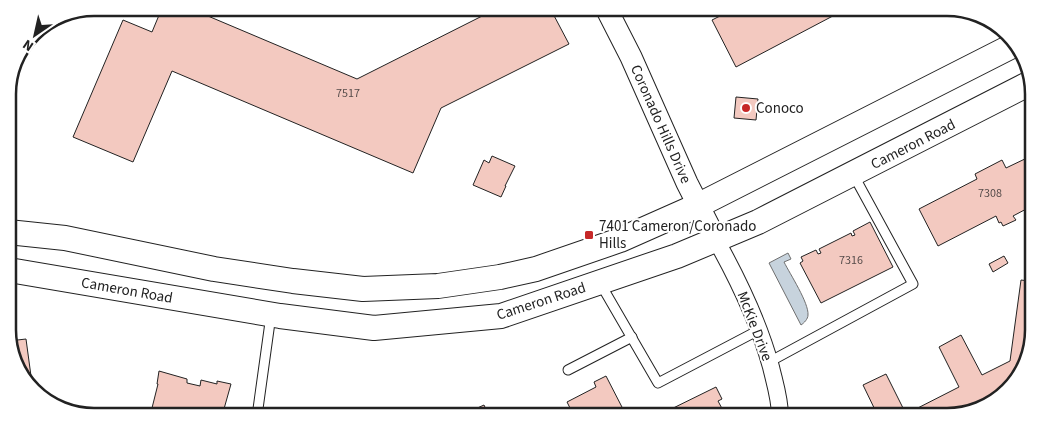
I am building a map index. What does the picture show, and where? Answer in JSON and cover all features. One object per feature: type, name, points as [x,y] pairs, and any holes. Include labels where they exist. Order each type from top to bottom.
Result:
[{"type":"main road","points":[[16,233],[65,238],[214,269],[293,281],[363,288],[438,286],[500,277],[536,269],[620,240],[699,205],[1009,47]]},
{"type":"main road","name":"Cameron Road","points":[[16,271],[271,314],[374,328],[502,316],[716,240],[758,222],[1024,86]]},
{"type":"main road","points":[[211,304],[214,269]]},
{"type":"street","name":"Coronado Hills Drive","points":[[610,16],[631,57],[687,183],[716,240]]},
{"type":"street","name":"McKie Drive","points":[[716,240],[745,296],[759,330],[780,401],[780,408]]},
{"type":"lane","points":[[769,362],[913,284],[853,174]]},
{"type":"lane","points":[[600,282],[658,383],[759,330]]},
{"type":"lane","points":[[258,408],[271,314]]},
{"type":"lane","points":[[568,370],[632,337]]},
{"type":"shaded area","points":[[788,253],[791,259],[784,262],[808,310],[807,318],[801,325],[769,263]]},
{"type":"building","points":[[159,16],[208,16],[357,79],[482,16],[554,16],[569,44],[441,108],[413,173],[172,71],[133,162],[73,137],[123,20],[152,32]]},
{"type":"building","points":[[720,16],[833,16],[736,67],[712,20]]},
{"type":"building","name":"Conoco","points":[[736,97],[758,99],[756,120],[734,118]]},
{"type":"building","points":[[492,156],[515,166],[501,197],[473,185],[484,160],[489,163]]},
{"type":"building","points":[[1025,159],[1025,210],[1013,216],[1016,220],[1003,226],[1001,222],[999,223],[996,216],[938,246],[919,209],[977,179],[975,174],[1002,160],[1006,168]]},
{"type":"building","points":[[870,222],[893,267],[821,303],[800,263],[803,261],[801,257],[816,250],[818,254],[821,253],[819,249],[851,233],[852,236],[855,235],[853,231]]},
{"type":"building","points":[[1004,256],[1008,263],[993,272],[989,264]]},
{"type":"building","points":[[1021,280],[1025,280],[1025,329],[1023,345],[1021,355],[1009,377],[994,392],[972,404],[952,408],[918,408],[959,387],[939,347],[961,335],[982,375],[1010,361]]},
{"type":"building","points":[[26,339],[31,375],[20,355],[17,340]]},
{"type":"building","points":[[159,371],[187,379],[187,383],[200,386],[201,380],[217,384],[217,381],[231,384],[224,408],[152,408]]},
{"type":"building","points":[[886,374],[903,408],[874,408],[863,385]]},
{"type":"building","points":[[606,376],[622,408],[570,408],[567,402],[596,387],[594,382]]},
{"type":"building","points":[[716,387],[722,399],[718,401],[722,408],[673,408]]},
{"type":"place","name":"Conoco","points":[[746,108]]},
{"type":"place","name":"7401 Cameron/Coronado Hills","points":[[589,235]]}]
